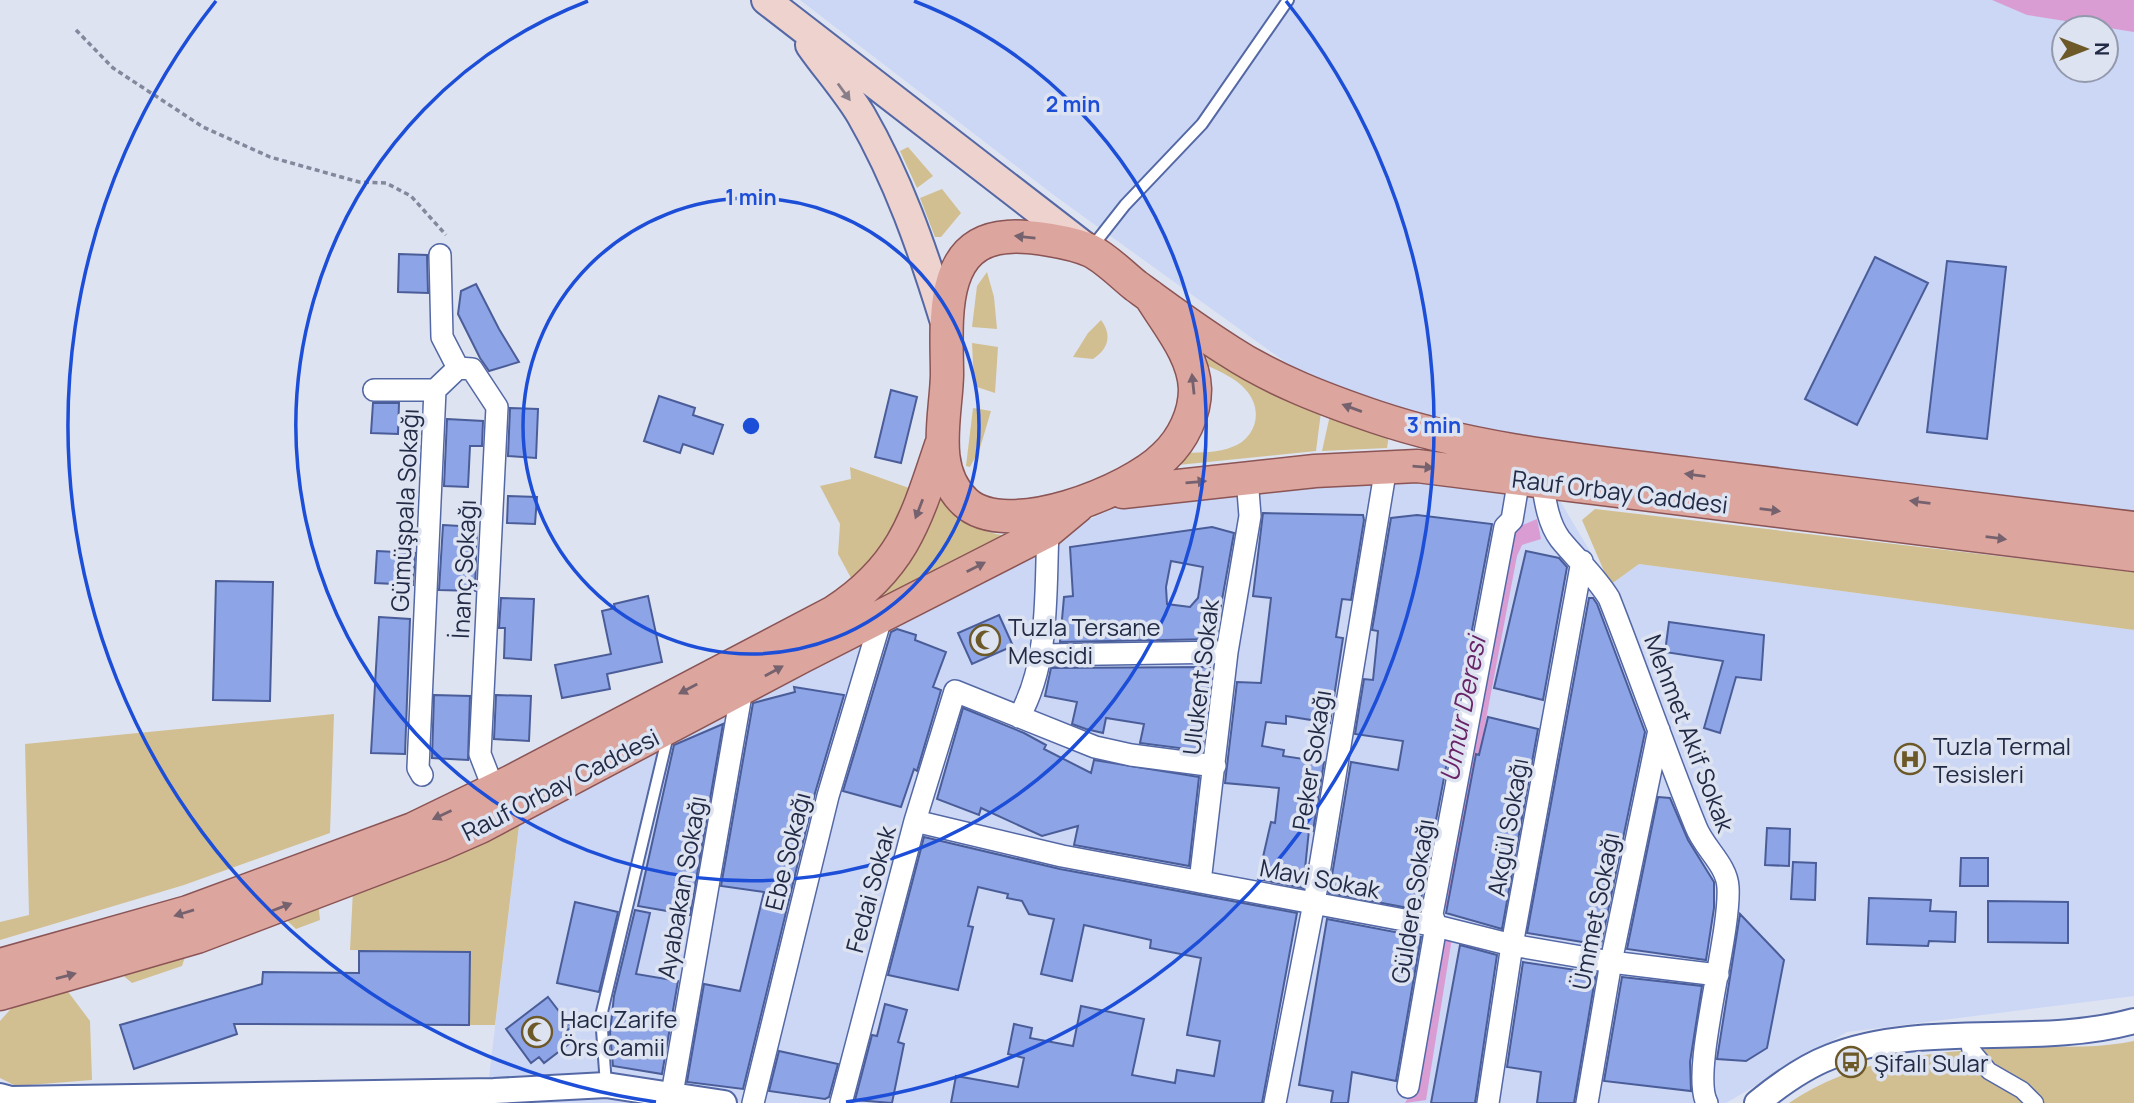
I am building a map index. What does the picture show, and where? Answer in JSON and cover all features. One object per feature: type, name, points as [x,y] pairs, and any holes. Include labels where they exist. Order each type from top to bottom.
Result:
[{"type":"main road","points":[[766,0],[1090,251]]},
{"type":"main road","points":[[789,17],[860,113],[892,174],[916,230],[944,319]]},
{"type":"main road","name":"Rauf Orbay Caddesi","points":[[5,981],[374,844],[494,790],[834,612],[867,589],[880,577],[902,546],[917,515],[941,445],[947,373],[944,319],[952,279],[963,260],[977,246],[993,239],[1011,236],[1090,251],[1231,353],[1269,374],[1378,418],[1458,439],[1636,467],[2134,528]]},
{"type":"main road","name":"Rauf Orbay Caddesi","points":[[5,981],[197,937],[399,862],[480,827],[882,615],[1048,531],[1095,497],[1149,471],[1181,437],[1194,402],[1195,383],[1190,364],[1150,296]]},
{"type":"main road","name":"Rauf Orbay Caddesi","points":[[941,445],[950,480],[967,503],[990,514],[1015,515],[1095,497],[1247,478],[1417,466],[2134,555]]},
{"type":"street","points":[[440,255],[442,337],[458,368]]},
{"type":"street","name":"Gümüşpala Sokağı","points":[[422,775],[418,768],[435,390],[458,368]]},
{"type":"street","name":"İnanç Sokağı","points":[[458,368],[472,369],[497,407],[480,754],[494,790]]},
{"type":"street","points":[[374,390],[435,390]]},
{"type":"street","name":"Peker Sokağı","points":[[1275,1103],[1314,903],[1386,467]]},
{"type":"street","name":"Ulukent Sokak","points":[[1200,883],[1227,653],[1250,516],[1247,478]]},
{"type":"street","name":"Mehmet Akif Sokak","points":[[1531,480],[1546,505],[1555,530],[1594,573],[1609,598],[1697,830],[1721,867],[1728,884],[1728,912],[1701,1078],[1707,1103]]},
{"type":"street","name":"Güldere Sokağı","points":[[1408,1087],[1436,926],[1432,914],[1506,527],[1531,480]]},
{"type":"street","points":[[1048,531],[1041,655],[1032,692],[1019,717],[1114,752],[1215,766]]},
{"type":"street","name":"Akgül Sokağı","points":[[1488,1103],[1512,945],[1582,561]]},
{"type":"street","name":"Ebe Sokağı","points":[[753,1103],[828,796],[882,615]]},
{"type":"street","points":[[1041,655],[1227,653]]},
{"type":"street","name":"Ayabakan Sokağı","points":[[672,1094],[742,689]]},
{"type":"street","name":"Fedai Sokak","points":[[841,1103],[915,821],[955,691],[1019,717]]},
{"type":"street","name":"Ümmet Sokağı","points":[[1587,1103],[1611,962],[1659,730]]},
{"type":"street","name":"Mavi Sokak","points":[[915,821],[1062,856],[1436,926],[1512,945],[1611,962],[1718,975]]},
{"type":"street","points":[[1757,1103],[1806,1069],[1850,1051],[1947,1038],[2080,1032],[2134,1021]]},
{"type":"street","points":[[1969,1048],[1989,1071],[2022,1090],[2035,1103]]},
{"type":"street","points":[[0,1096],[502,1097],[606,1085],[724,1103]]},
{"type":"lane","points":[[1090,251],[1125,205],[1202,124],[1288,0]]},
{"type":"lane","points":[[606,1085],[601,1016],[669,729]]},
{"type":"path","points":[[76,30],[113,68],[203,127],[270,157],[359,183],[386,183],[411,196],[447,236],[440,255]]},
{"type":"shaded area","points":[[800,0],[2134,0],[2134,517],[2065,511],[1436,425],[1299,372],[1055,196]]},
{"type":"shaded area","points":[[1992,0],[2134,0],[2134,32],[2120,30],[2120,14],[2050,14],[2050,19],[2027,15]]},
{"type":"shaded area","points":[[908,147],[933,176],[917,188],[900,151]]},
{"type":"shaded area","points":[[942,189],[961,213],[941,237],[935,237],[920,198]]},
{"type":"shaded area","points":[[987,272],[994,297],[997,329],[972,327],[977,286]]},
{"type":"shaded area","points":[[1101,320],[1108,336],[1103,351],[1093,359],[1073,357],[1088,333]]},
{"type":"shaded area","points":[[972,343],[998,347],[995,393],[974,386]]},
{"type":"shaded area","points":[[1206,354],[1321,412],[1316,451],[1178,465],[1188,453],[1221,450],[1241,443],[1255,422],[1256,414],[1251,397],[1237,382],[1208,366]]},
{"type":"shaded area","points":[[973,408],[991,411],[980,448],[970,467],[966,466]]},
{"type":"shaded area","points":[[1330,415],[1389,435],[1387,448],[1322,451]]},
{"type":"shaded area","points":[[850,467],[909,488],[909,502],[902,524],[883,551],[851,578],[838,554],[840,524],[820,486],[851,479]]},
{"type":"shaded area","points":[[1392,479],[1556,494],[1610,585],[1639,564],[2134,630],[2134,996],[1847,1032],[1726,1103],[486,1103],[520,817],[1032,546],[1123,504]]},
{"type":"shaded area","points":[[939,485],[967,521],[985,531],[1011,536],[872,605],[907,563]]},
{"type":"shaded area","points":[[1595,509],[2134,572],[2134,630],[1639,564],[1610,585],[1582,520]]},
{"type":"shaded area","points":[[1537,519],[1541,539],[1522,545],[1517,556],[1450,909],[1436,907],[1513,529]]},
{"type":"shaded area","points":[[334,714],[330,833],[184,885],[0,940],[0,922],[29,915],[25,744]]},
{"type":"shaded area","points":[[520,817],[495,1025],[469,1025],[470,952],[350,950],[353,890]]},
{"type":"shaded area","points":[[318,901],[320,920],[296,929],[282,916]]},
{"type":"shaded area","points":[[1438,936],[1452,938],[1426,1100],[1405,1103],[1412,1091]]},
{"type":"shaded area","points":[[187,951],[182,966],[132,983],[119,972]]},
{"type":"shaded area","points":[[66,989],[90,1021],[92,1080],[16,1086],[0,1078],[0,1021],[17,1002]]},
{"type":"shaded area","points":[[2134,1041],[2134,1103],[1789,1103],[1839,1076],[1893,1060],[1949,1052],[2086,1046]]},
{"type":"building","points":[[399,254],[427,255],[428,293],[398,292]]},
{"type":"building","points":[[1875,257],[1928,283],[1857,425],[1805,399]]},
{"type":"building","points":[[1947,261],[2006,267],[1987,439],[1927,432]]},
{"type":"building","points":[[476,284],[519,362],[489,371],[480,358],[458,314],[461,291]]},
{"type":"building","points":[[891,390],[917,397],[901,463],[875,457]]},
{"type":"building","points":[[659,396],[695,408],[693,415],[723,425],[713,454],[683,444],[680,453],[644,441]]},
{"type":"building","points":[[373,403],[399,403],[398,434],[371,433]]},
{"type":"building","points":[[510,408],[538,409],[536,458],[508,456]]},
{"type":"building","points":[[447,419],[483,421],[482,446],[470,446],[468,487],[444,486]]},
{"type":"building","points":[[508,496],[537,497],[535,524],[507,523]]},
{"type":"building","points":[[1263,513],[1363,515],[1364,520],[1351,600],[1342,599],[1336,637],[1343,638],[1330,723],[1286,716],[1286,724],[1266,722],[1262,746],[1284,750],[1283,756],[1324,762],[1313,831],[1309,830],[1303,888],[1258,879],[1271,822],[1275,823],[1279,788],[1225,783],[1237,682],[1261,683],[1271,598],[1253,596]]},
{"type":"building","points":[[1417,515],[1492,524],[1419,910],[1329,893],[1351,762],[1398,770],[1403,741],[1355,734],[1364,679],[1373,680],[1378,631],[1372,630],[1391,518]]},
{"type":"building","points":[[443,525],[477,527],[475,591],[439,590]]},
{"type":"building","points":[[1212,527],[1234,533],[1215,639],[1060,642],[1064,597],[1073,596],[1070,547]],"holes":[[[1171,561],[1203,567],[1198,598],[1190,607],[1167,604],[1166,587]]]},
{"type":"building","points":[[377,551],[415,553],[413,585],[375,583]]},
{"type":"building","points":[[1526,551],[1559,558],[1567,567],[1543,700],[1494,688]]},
{"type":"building","points":[[216,581],[273,582],[270,701],[213,700]]},
{"type":"building","points":[[648,596],[662,662],[607,674],[610,689],[562,698],[555,665],[611,654],[602,611],[615,608],[614,604]]},
{"type":"building","points":[[501,598],[534,599],[531,660],[504,658],[505,628],[499,628]]},
{"type":"building","points":[[1589,598],[1593,598],[1597,604],[1645,732],[1601,945],[1527,933]]},
{"type":"building","name":"Tuzla Tersane Mescidi","points":[[999,615],[1013,646],[972,664],[958,633]]},
{"type":"building","points":[[379,617],[410,619],[405,754],[371,753]]},
{"type":"building","points":[[1669,622],[1764,635],[1761,680],[1736,677],[1720,733],[1704,728],[1723,661],[1665,652]]},
{"type":"building","points":[[897,629],[916,635],[915,640],[946,652],[933,687],[941,690],[939,697],[917,771],[914,769],[901,807],[843,791],[891,632]]},
{"type":"building","points":[[1210,667],[1202,751],[1140,743],[1144,724],[1106,718],[1103,733],[1086,729],[1072,724],[1077,702],[1045,696],[1051,668]]},
{"type":"building","points":[[794,687],[844,695],[815,793],[743,1089],[687,1082],[704,984],[740,991],[764,892],[721,886],[753,703],[795,692]]},
{"type":"building","points":[[434,695],[470,696],[468,760],[432,758]]},
{"type":"building","points":[[496,695],[531,696],[529,741],[494,739]]},
{"type":"building","points":[[963,708],[1024,733],[1046,745],[1044,749],[1091,773],[1094,760],[1199,777],[1189,866],[1074,845],[1078,826],[1042,836],[981,808],[979,815],[937,799]]},
{"type":"building","points":[[1488,717],[1538,729],[1502,929],[1446,913],[1476,754],[1479,755]]},
{"type":"building","points":[[723,724],[690,915],[638,906],[674,745]]},
{"type":"building","points":[[1658,797],[1670,798],[1688,840],[1714,882],[1714,908],[1706,960],[1627,949]]},
{"type":"building","points":[[1767,828],[1790,829],[1789,866],[1765,865]]},
{"type":"building","points":[[924,837],[1060,869],[1297,913],[1262,1103],[951,1103],[956,1076],[1018,1087],[1024,1058],[1008,1054],[1014,1024],[1032,1028],[1030,1038],[1073,1046],[1081,1006],[1144,1019],[1132,1075],[1175,1083],[1177,1070],[1214,1076],[1220,1041],[1187,1035],[1201,958],[1150,948],[1151,940],[1084,925],[1072,981],[1041,974],[1054,919],[1029,914],[1022,901],[1007,898],[1008,894],[978,887],[968,926],[973,927],[958,990],[888,975]]},
{"type":"building","points":[[1961,858],[1988,858],[1988,886],[1960,886]]},
{"type":"building","points":[[1793,862],[1816,863],[1815,900],[1791,899]]},
{"type":"building","points":[[1869,898],[1931,900],[1930,911],[1956,912],[1955,942],[1929,941],[1928,946],[1867,944]]},
{"type":"building","points":[[1988,901],[2068,902],[2068,943],[1988,942]]},
{"type":"building","points":[[575,902],[618,912],[599,992],[557,983]]},
{"type":"building","points":[[635,910],[650,913],[636,974],[678,981],[662,1074],[613,1066],[610,1033],[614,996]]},
{"type":"building","points":[[1740,914],[1784,960],[1767,1048],[1746,1061],[1717,1059]]},
{"type":"building","points":[[1327,919],[1421,937],[1396,1081],[1352,1072],[1348,1103],[1331,1103],[1333,1091],[1299,1085]]},
{"type":"building","points":[[1460,945],[1497,955],[1475,1103],[1431,1103]]},
{"type":"building","points":[[359,951],[470,952],[469,1025],[234,1024],[237,1034],[134,1069],[120,1025],[262,984],[263,972],[359,973]]},
{"type":"building","points":[[1523,962],[1596,973],[1574,1103],[1537,1103],[1541,1072],[1507,1067]]},
{"type":"building","points":[[1622,977],[1702,986],[1690,1062],[1691,1091],[1604,1081]]},
{"type":"building","name":"Hacı Zarife Örs Camii","points":[[548,997],[571,1027],[563,1034],[570,1043],[544,1063],[539,1057],[531,1063],[506,1029]]},
{"type":"building","points":[[885,1004],[907,1010],[898,1042],[904,1044],[892,1103],[855,1100],[872,1035],[877,1036]]},
{"type":"building","points":[[779,1051],[838,1064],[829,1097],[825,1099],[769,1091]]},
{"type":"place","name":"Tuzla Tersane Mescidi","points":[[985,640]]},
{"type":"place","name":"Tuzla Termal Tesisleri","points":[[1910,759]]},
{"type":"place","name":"Hacı Zarife Örs Camii","points":[[537,1032]]},
{"type":"place","name":"Şifalı Sular","points":[[1851,1062]]},
{"type":"water label","name":"Umur Deresi","points":[[1462,709]]}]
